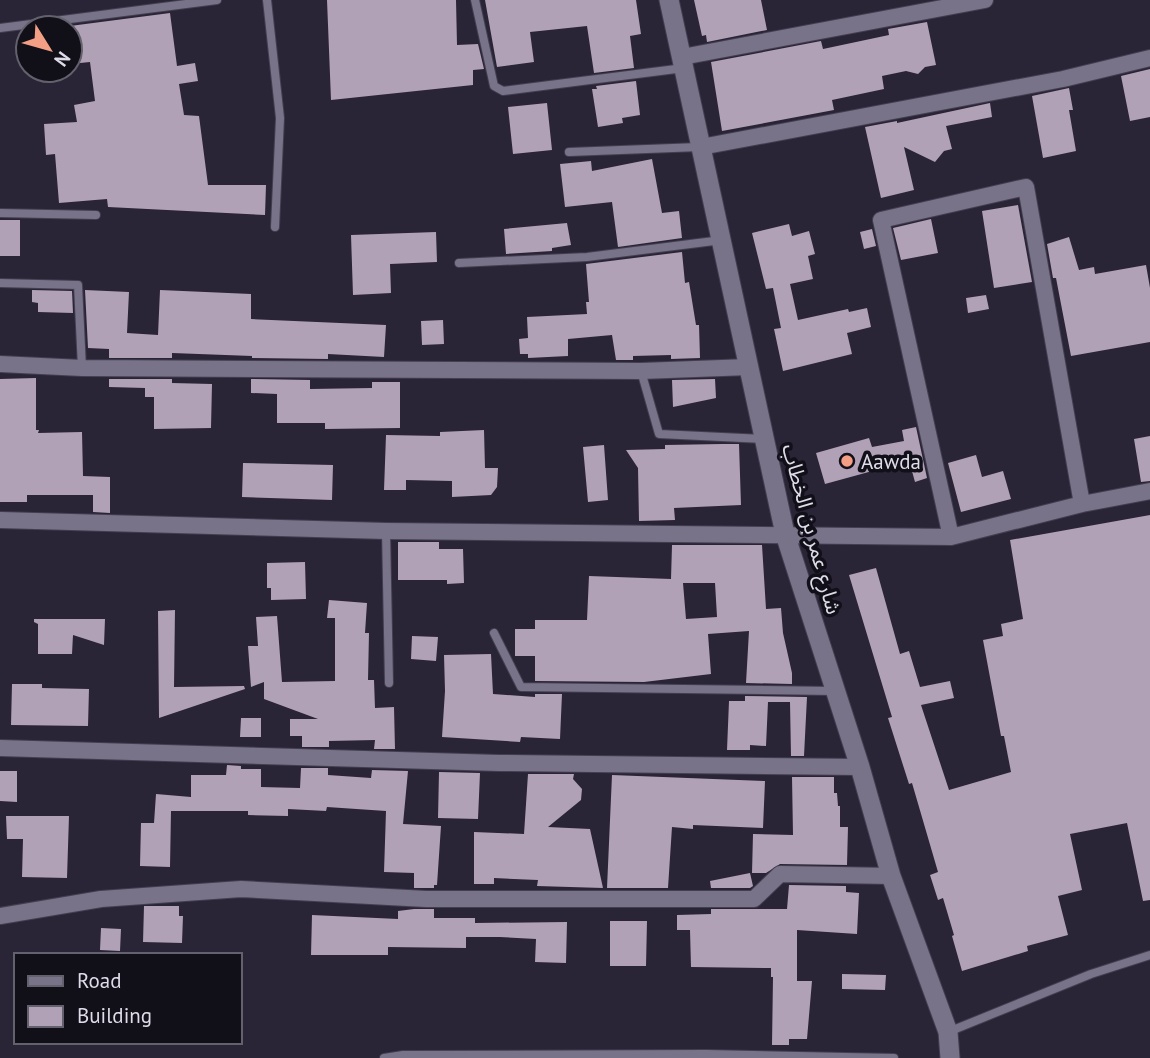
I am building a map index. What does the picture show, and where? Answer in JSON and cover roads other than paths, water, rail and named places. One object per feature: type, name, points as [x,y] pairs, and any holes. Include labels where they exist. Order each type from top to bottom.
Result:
[{"type":"main road","name":"شارع عمر بن الخطاب","points":[[669,0],[785,534],[860,767],[891,876],[948,1032],[950,1058]]},
{"type":"street","points":[[683,62],[985,0]]},
{"type":"street","points":[[701,147],[1063,79],[1150,58]]},
{"type":"street","points":[[951,537],[881,220],[1026,187],[1082,504]]},
{"type":"street","points":[[0,364],[82,368],[641,371],[749,366]]},
{"type":"street","points":[[0,520],[386,531],[951,537],[1082,504],[1150,491]]},
{"type":"street","points":[[0,748],[499,763],[860,767]]},
{"type":"street","points":[[0,916],[101,899],[241,889],[426,899],[754,899],[780,874],[891,876]]},
{"type":"lane","points":[[0,29],[217,0]]},
{"type":"lane","points":[[267,0],[280,118],[275,227]]},
{"type":"lane","points":[[475,0],[494,86],[503,91],[683,62]]},
{"type":"lane","points":[[569,152],[701,147]]},
{"type":"lane","points":[[0,214],[96,215]]},
{"type":"lane","points":[[459,263],[587,257],[722,240]]},
{"type":"lane","points":[[0,283],[78,285],[82,368]]},
{"type":"lane","points":[[641,371],[659,434],[764,439]]},
{"type":"lane","points":[[386,531],[389,683]]},
{"type":"lane","points":[[494,633],[522,687],[834,691]]},
{"type":"lane","points":[[948,1032],[1091,974],[1150,956]]},
{"type":"lane","points":[[384,1058],[402,1055],[548,1053],[894,1058]]},
{"type":"place","name":"Aawda","points":[[847,461]]}]
